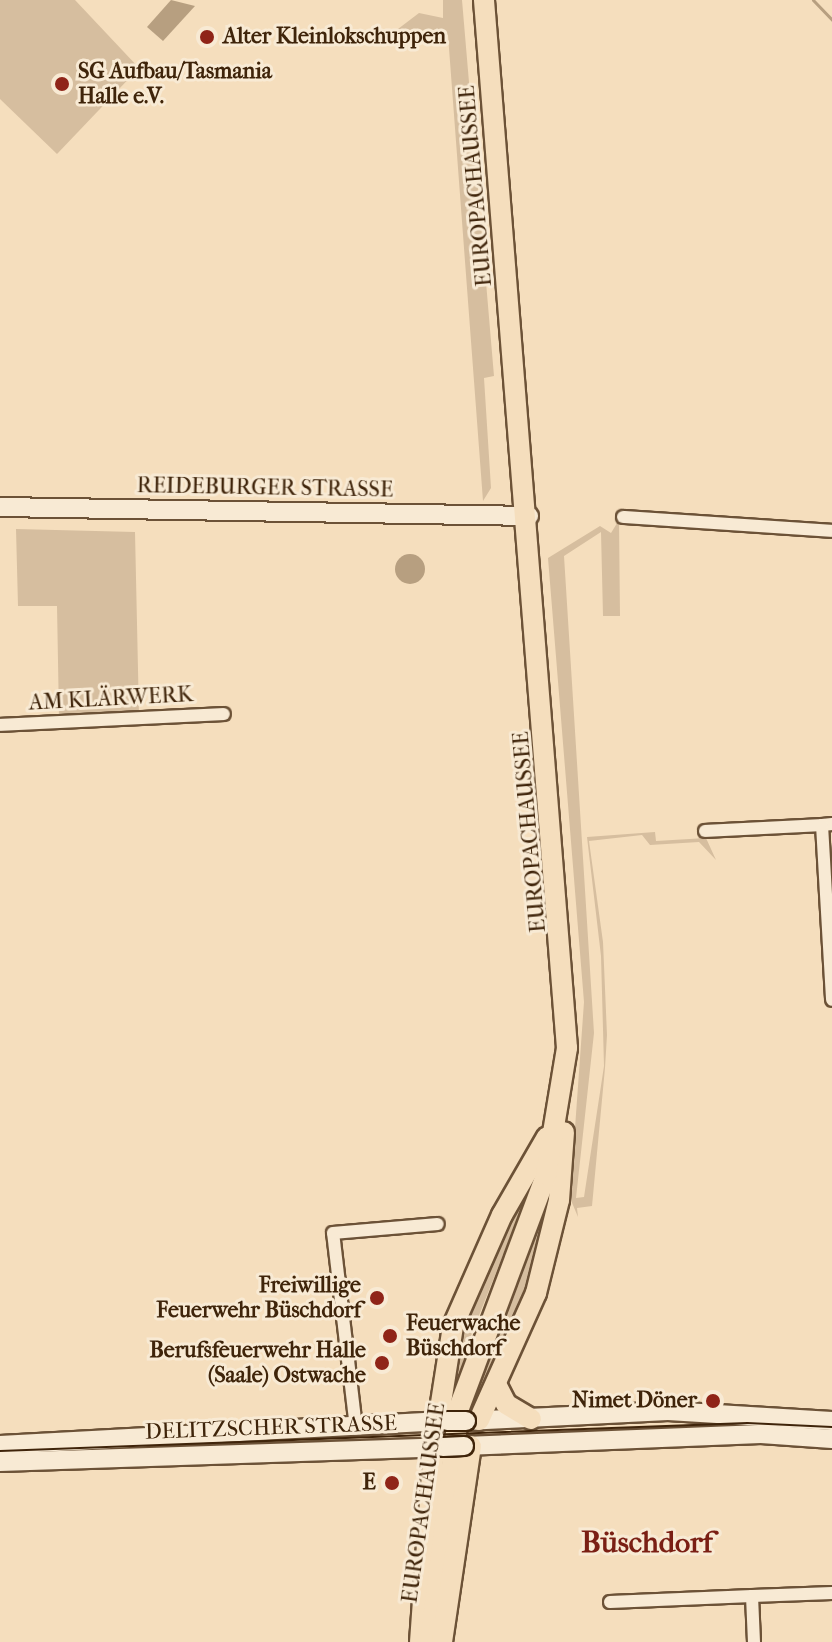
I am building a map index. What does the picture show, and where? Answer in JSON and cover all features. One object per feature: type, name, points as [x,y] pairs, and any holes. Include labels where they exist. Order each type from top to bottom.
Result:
[{"type":"main road","name":"EUROPACHAUSSEE","points":[[430,1642],[459,1408],[542,1187],[562,1100],[566,983],[484,0]]},
{"type":"main road","name":"REIDEBURGER STRASSE","points":[[0,507],[529,516]]},
{"type":"main road","points":[[442,1642],[473,1420],[496,1384],[536,1293],[554,1226],[564,1171],[562,1100]]},
{"type":"main road","points":[[420,1642],[453,1326],[562,1100]]},
{"type":"main road","points":[[496,1384],[506,1404],[531,1419]]},
{"type":"main road","name":"DELITZSCHER STRASSE","points":[[0,1445],[668,1411],[832,1421]]},
{"type":"main road","name":"DELITZSCHER STRASSE","points":[[0,1462],[761,1434],[832,1439]]},
{"type":"street","points":[[623,517],[832,531]]},
{"type":"street","name":"AM KLÄRWERK","points":[[0,725],[224,714]]},
{"type":"street","points":[[705,831],[827,825],[832,1000]]},
{"type":"street","name":"DELITZSCHER STRASSE","points":[[356,1428],[333,1233],[438,1224]]},
{"type":"street","points":[[610,1602],[832,1593]]},
{"type":"street","points":[[752,1596],[754,1642]]},
{"type":"shaded area","name":"SG Aufbau/Tasmania Halle e.V.","points":[[0,0],[75,0],[139,68],[57,154],[0,99]]},
{"type":"shaded area","points":[[171,0],[195,6],[163,41],[147,27]]},
{"type":"shaded area","points":[[443,0],[462,0],[494,376],[484,378],[491,488],[483,501],[448,35],[398,29],[419,13],[443,18]]},
{"type":"shaded area","points":[[619,520],[620,616],[603,616],[601,532],[564,556],[594,1033],[576,1198],[584,1197],[604,1066],[601,956],[587,837],[655,832],[656,841],[706,838],[716,860],[699,842],[650,845],[642,835],[589,841],[603,942],[607,1035],[592,1206],[577,1208],[578,1217],[570,1198],[584,1002],[548,558],[600,526],[611,533]]},
{"type":"shaded area","points":[[16,529],[135,532],[139,715],[59,717],[57,606],[18,606]]},
{"type":"shaded area","points":[[410,554],[416,555],[424,563],[424,575],[416,583],[410,584],[404,583],[396,575],[395,569],[396,563],[404,555]]},
{"type":"shaded area","points":[[545,1149],[472,1333],[449,1410],[458,1328]]},
{"type":"shaded area","points":[[552,1174],[541,1261],[483,1402],[470,1400]]},
{"type":"waterway","points":[[813,0],[832,20]]},
{"type":"tram line","points":[[0,1451],[747,1423],[832,1427]]},
{"type":"place","name":"Alter Kleinlokschuppen","points":[[207,37]]},
{"type":"place","name":"SG Aufbau/Tasmania Halle e.V.","points":[[62,84]]},
{"type":"place","name":"Freiwillige Feuerwehr Büschdorf","points":[[377,1298]]},
{"type":"place","name":"Feuerwache Büschdorf","points":[[390,1336]]},
{"type":"place","name":"Berufsfeuerwehr Halle (Saale) Ostwache","points":[[382,1363]]},
{"type":"place","name":"Nimet Döner","points":[[713,1401]]},
{"type":"place","name":"E","points":[[392,1483]]},
{"type":"district","name":"Büschdorf","points":[[647,1543]]}]
